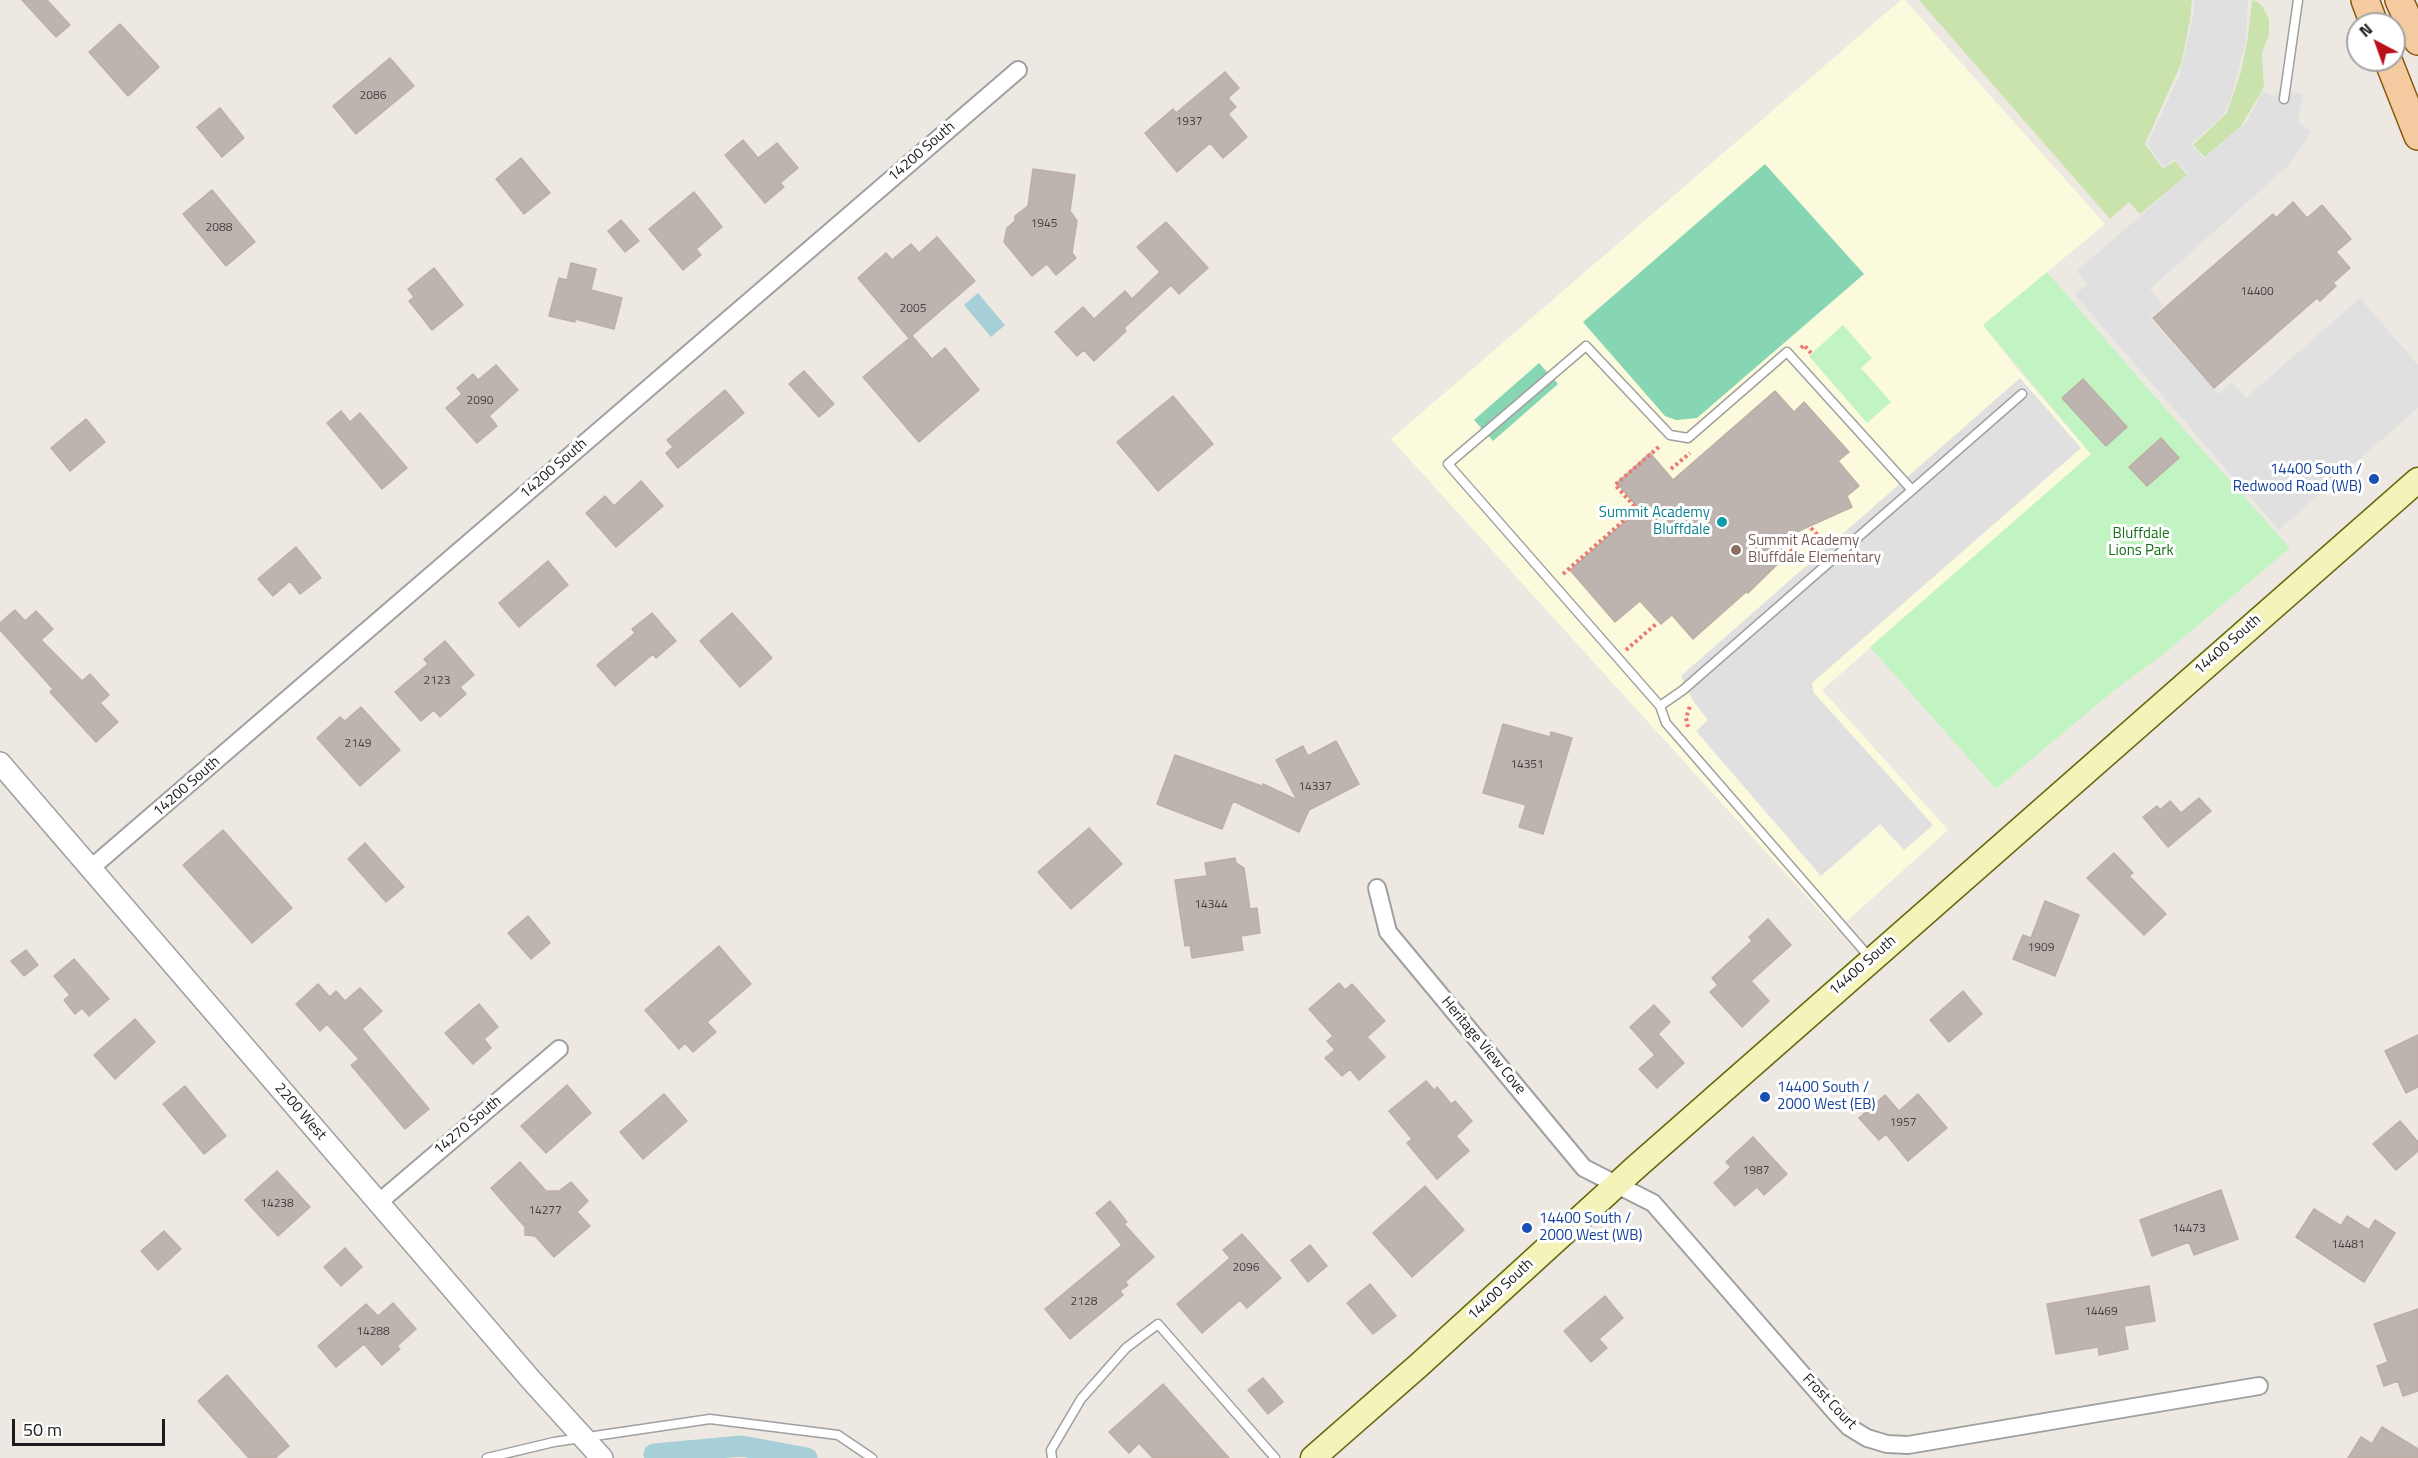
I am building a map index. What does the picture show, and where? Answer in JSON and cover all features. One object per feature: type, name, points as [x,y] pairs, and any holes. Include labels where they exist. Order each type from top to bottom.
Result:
[{"type":"main road","points":[[2399,0],[2418,41]]},
{"type":"main road","points":[[2393,72],[2418,136]]},
{"type":"main road","name":"14400 South","points":[[1313,1458],[1418,1366],[1617,1184],[1872,959],[2416,486]]},
{"type":"street","name":"14200 South","points":[[91,868],[1018,70]]},
{"type":"street","name":"2200 West","points":[[3,772],[91,868],[532,1381],[602,1458]]},
{"type":"street","name":"Heritage View Cove","points":[[1377,888],[1388,932],[1584,1168],[1617,1184]]},
{"type":"street","name":"14270 South","points":[[378,1203],[559,1049]]},
{"type":"street","name":"Frost Court","points":[[1617,1184],[1653,1203],[1835,1412],[1849,1427],[1867,1438],[1887,1444],[1908,1445],[2259,1386]]},
{"type":"lane","points":[[2284,99],[2298,0]]},
{"type":"lane","points":[[1872,959],[1666,723],[1660,706],[1448,464],[1586,346],[1670,435],[1688,438],[1787,352],[1912,490]]},
{"type":"lane","points":[[1660,706],[1683,690],[2022,394]]},
{"type":"lane","points":[[1052,1458],[1051,1450],[1081,1399],[1126,1348],[1158,1324],[1275,1458]]},
{"type":"lane","points":[[487,1458],[554,1442],[710,1419],[838,1435],[872,1458]]},
{"type":"path","points":[[1653,437],[1670,452]]},
{"type":"path","points":[[1554,567],[1562,576],[1637,509],[1615,485],[1661,446]]},
{"type":"path","points":[[1671,469],[1698,447]]},
{"type":"path","points":[[1680,454],[1690,453]]},
{"type":"path","points":[[1811,528],[1826,544]]},
{"type":"path","points":[[1818,551],[1834,536]]},
{"type":"path","points":[[1786,545],[1803,564]]},
{"type":"path","points":[[1794,572],[1810,558]]},
{"type":"path","points":[[1626,650],[1656,624]]},
{"type":"path","points":[[1619,642],[1631,656]]},
{"type":"shaded area","name":"Summit Academy Bluffdale Elementary","points":[[1901,0],[1905,0],[2105,224],[1983,325],[2019,371],[2091,454],[1822,690],[1948,830],[1837,930],[1391,439]]},
{"type":"shaded area","points":[[2194,0],[2248,0],[2246,40],[2230,101],[2223,116],[2191,144],[2204,159],[2248,120],[2262,91],[2274,96],[2280,91],[2303,94],[2298,121],[2311,132],[2289,165],[2150,289],[2164,306],[2150,318],[2218,394],[2232,382],[2246,398],[2360,298],[2418,365],[2418,408],[2279,530],[2075,295],[2087,284],[2077,271],[2188,174],[2174,159],[2164,168],[2147,144],[2179,77],[2194,12]]},
{"type":"shaded area","points":[[2020,378],[2081,448],[1812,683],[1814,693],[1933,825],[1904,850],[1880,824],[1821,876],[1696,731],[1708,720],[1693,701],[1681,676]]},
{"type":"green space","points":[[1919,0],[2192,0],[2181,64],[2145,144],[2163,169],[2175,161],[2187,175],[2140,214],[2129,202],[2110,219]]},
{"type":"green space","points":[[2252,0],[2263,7],[2269,19],[2269,35],[2262,53],[2264,87],[2241,126],[2205,157],[2193,145],[2227,113],[2241,72]]},
{"type":"green space","points":[[1765,164],[1864,274],[1697,418],[1676,420],[1665,416],[1583,322]]},
{"type":"green space","name":"Bluffdale Lions Park","points":[[2047,272],[2290,548],[2166,652],[2112,692],[1996,789],[1870,647],[2091,454],[1983,325]]},
{"type":"green space","points":[[1843,325],[1872,358],[1861,368],[1891,402],[1867,423],[1809,356]]},
{"type":"green space","points":[[1539,363],[1558,384],[1493,441],[1474,420]]},
{"type":"water","points":[[978,293],[1005,325],[991,337],[964,305]]},
{"type":"building","points":[[22,0],[47,0],[70,25],[56,37]]},
{"type":"building","points":[[120,24],[159,67],[128,96],[89,52]]},
{"type":"building","points":[[390,58],[414,86],[356,134],[333,106]]},
{"type":"building","points":[[1225,72],[1239,88],[1228,98],[1236,107],[1228,114],[1247,137],[1223,158],[1210,143],[1177,172],[1145,133],[1173,109],[1176,113]]},
{"type":"building","points":[[220,108],[244,138],[222,157],[197,127]]},
{"type":"building","points":[[743,140],[758,158],[777,143],[798,168],[780,183],[784,187],[765,203],[725,155]]},
{"type":"building","points":[[521,158],[550,193],[524,214],[496,179]]},
{"type":"building","points":[[1033,169],[1075,175],[1070,211],[1077,221],[1072,253],[1076,258],[1056,275],[1047,264],[1032,276],[1004,242],[1007,228],[1015,221],[1015,216],[1028,206]]},
{"type":"building","points":[[212,190],[255,242],[226,266],[183,214]]},
{"type":"building","points":[[694,192],[722,227],[696,249],[701,255],[683,270],[649,229]]},
{"type":"building","points":[[2293,202],[2307,218],[2322,205],[2351,239],[2336,252],[2350,268],[2333,283],[2336,286],[2320,301],[2317,298],[2214,388],[2153,318],[2273,214],[2276,218]]},
{"type":"building","points":[[621,220],[639,241],[625,252],[608,231]]},
{"type":"building","points":[[1166,222],[1208,268],[1179,294],[1171,285],[1124,328],[1126,331],[1094,361],[1084,350],[1077,356],[1055,332],[1083,307],[1094,319],[1125,291],[1132,299],[1160,272],[1137,247]]},
{"type":"building","points":[[937,237],[975,281],[909,338],[858,278],[886,253],[892,260],[911,244],[919,253]]},
{"type":"building","points":[[571,263],[596,269],[591,290],[622,298],[614,329],[575,319],[575,322],[549,316],[559,278],[567,280]]},
{"type":"building","points":[[434,268],[463,305],[432,330],[409,301],[414,297],[408,289]]},
{"type":"building","points":[[912,336],[932,359],[945,348],[979,390],[919,442],[863,377]]},
{"type":"building","points":[[496,365],[518,390],[489,416],[497,426],[477,443],[446,408],[462,394],[457,388],[473,374],[478,380]]},
{"type":"building","points":[[804,371],[834,404],[819,417],[789,384]]},
{"type":"building","points":[[2083,379],[2127,427],[2106,446],[2062,398]]},
{"type":"building","points":[[725,390],[744,413],[678,468],[666,453],[673,447],[667,440]]},
{"type":"building","name":"Summit Academy Bluffdale","points":[[1775,391],[1794,412],[1804,402],[1849,452],[1838,461],[1859,486],[1847,496],[1852,507],[1779,540],[1785,549],[1782,552],[1786,556],[1748,593],[1746,592],[1693,639],[1672,615],[1661,624],[1640,601],[1615,622],[1570,570],[1639,509],[1617,483],[1650,453],[1673,480]]},
{"type":"building","points":[[1173,396],[1213,444],[1158,491],[1117,442]]},
{"type":"building","points":[[341,411],[350,422],[360,413],[407,468],[382,489],[327,423]]},
{"type":"building","points":[[86,419],[105,442],[70,471],[51,448]]},
{"type":"building","points":[[2161,438],[2179,458],[2147,486],[2129,467]]},
{"type":"building","points":[[641,481],[663,506],[616,547],[586,513],[605,496],[614,506]]},
{"type":"building","points":[[296,547],[321,578],[300,594],[290,581],[273,596],[258,579]]},
{"type":"building","points":[[548,561],[568,585],[519,627],[499,603]]},
{"type":"building","points":[[15,610],[25,621],[36,611],[53,629],[41,640],[82,681],[90,674],[109,695],[100,703],[118,722],[96,742],[50,692],[53,689],[0,630],[0,623]]},
{"type":"building","points":[[652,613],[676,641],[656,658],[653,654],[615,686],[597,665],[635,633],[632,629]]},
{"type":"building","points":[[732,613],[772,658],[740,687],[700,641]]},
{"type":"building","points":[[445,641],[474,675],[460,687],[466,694],[440,717],[434,710],[421,721],[395,692],[428,664],[424,659]]},
{"type":"building","points":[[361,707],[400,750],[360,786],[317,738],[340,717],[345,721]]},
{"type":"building","points":[[1503,724],[1550,737],[1551,732],[1572,738],[1543,834],[1519,827],[1526,805],[1483,793]]},
{"type":"building","points":[[1336,741],[1359,784],[1309,810],[1299,832],[1233,801],[1222,829],[1157,804],[1175,755],[1262,786],[1263,784],[1297,800],[1276,760],[1303,746],[1308,756]]},
{"type":"building","points":[[2199,798],[2211,811],[2168,847],[2143,817],[2157,806],[2160,810],[2170,801],[2181,813]]},
{"type":"building","points":[[1089,828],[1122,864],[1071,909],[1038,872]]},
{"type":"building","points":[[223,830],[292,908],[252,943],[183,865]]},
{"type":"building","points":[[365,843],[404,887],[386,902],[348,859]]},
{"type":"building","points":[[2114,853],[2133,873],[2129,876],[2166,914],[2144,935],[2087,878]]},
{"type":"building","points":[[1235,858],[1236,863],[1244,868],[1250,909],[1257,908],[1260,933],[1241,936],[1243,950],[1192,958],[1190,945],[1185,946],[1175,880],[1207,876],[1205,863]]},
{"type":"building","points":[[2045,901],[2079,915],[2055,976],[2013,959],[2023,935],[2031,938]]},
{"type":"building","points":[[528,916],[550,943],[531,959],[508,933]]},
{"type":"building","points":[[1768,919],[1791,945],[1751,981],[1769,1001],[1742,1027],[1710,992],[1718,985],[1712,978],[1752,941],[1749,937]]},
{"type":"building","points":[[719,946],[751,984],[707,1022],[716,1032],[693,1052],[685,1043],[679,1049],[645,1010]]},
{"type":"building","points":[[26,950],[38,965],[24,976],[11,961]]},
{"type":"building","points":[[74,959],[109,999],[89,1016],[82,1008],[75,1014],[64,1000],[70,995],[54,976]]},
{"type":"building","points":[[1339,983],[1345,990],[1352,984],[1385,1021],[1367,1037],[1385,1057],[1359,1080],[1350,1069],[1342,1076],[1325,1058],[1335,1050],[1327,1041],[1333,1036],[1309,1009]]},
{"type":"building","points":[[318,984],[330,997],[336,991],[345,1001],[360,988],[382,1011],[362,1029],[429,1109],[405,1129],[351,1065],[359,1059],[327,1024],[320,1031],[296,1004]]},
{"type":"building","points":[[1963,991],[1982,1014],[1949,1042],[1930,1020]]},
{"type":"building","points":[[479,1004],[498,1027],[484,1039],[491,1048],[473,1064],[445,1033]]},
{"type":"building","points":[[1654,1005],[1670,1022],[1658,1034],[1684,1063],[1657,1088],[1639,1069],[1655,1055],[1630,1027]]},
{"type":"building","points":[[135,1019],[155,1042],[115,1079],[94,1055]]},
{"type":"building","points":[[2418,1035],[2418,1087],[2406,1093],[2385,1051]]},
{"type":"building","points":[[1426,1081],[1434,1090],[1437,1087],[1451,1104],[1455,1101],[1472,1121],[1456,1136],[1469,1151],[1437,1179],[1407,1143],[1412,1139],[1389,1111]]},
{"type":"building","points":[[567,1085],[591,1113],[546,1153],[521,1126]]},
{"type":"building","points":[[185,1086],[226,1136],[204,1154],[163,1104]]},
{"type":"building","points":[[664,1094],[687,1121],[643,1159],[620,1132]]},
{"type":"building","points":[[1918,1094],[1947,1128],[1908,1161],[1886,1134],[1879,1140],[1859,1118],[1885,1095],[1899,1111]]},
{"type":"building","points":[[2400,1121],[2418,1142],[2418,1151],[2396,1170],[2373,1144]]},
{"type":"building","points":[[1753,1137],[1787,1174],[1764,1195],[1757,1187],[1735,1206],[1714,1183],[1731,1167],[1726,1162]]},
{"type":"building","points":[[520,1162],[546,1191],[559,1191],[571,1182],[588,1201],[577,1212],[590,1226],[554,1257],[535,1236],[525,1235],[525,1227],[491,1188]]},
{"type":"building","points":[[277,1171],[310,1207],[278,1236],[245,1200]]},
{"type":"building","points":[[1425,1186],[1464,1230],[1412,1277],[1373,1233]]},
{"type":"building","points":[[2221,1190],[2238,1239],[2194,1255],[2189,1242],[2152,1256],[2140,1220]]},
{"type":"building","points":[[1110,1201],[1127,1222],[1124,1224],[1154,1257],[1125,1282],[1128,1285],[1120,1291],[1123,1295],[1070,1339],[1045,1309],[1122,1245],[1096,1213]]},
{"type":"building","points":[[2314,1209],[2341,1226],[2347,1216],[2369,1230],[2375,1220],[2395,1233],[2364,1282],[2296,1237]]},
{"type":"building","points":[[164,1231],[181,1249],[158,1270],[141,1251]]},
{"type":"building","points":[[1242,1234],[1281,1278],[1247,1308],[1240,1300],[1202,1333],[1177,1304],[1230,1258],[1223,1250]]},
{"type":"building","points":[[1310,1245],[1327,1266],[1308,1282],[1291,1260]]},
{"type":"building","points":[[345,1248],[362,1267],[341,1286],[324,1267]]},
{"type":"building","points":[[1370,1284],[1396,1316],[1373,1334],[1347,1303]]},
{"type":"building","points":[[2149,1286],[2155,1321],[2124,1326],[2128,1349],[2099,1355],[2098,1347],[2056,1354],[2047,1304]]},
{"type":"building","points":[[1605,1296],[1623,1318],[1599,1339],[1607,1348],[1591,1362],[1564,1331]]},
{"type":"building","points":[[393,1303],[416,1329],[397,1346],[400,1349],[382,1365],[364,1344],[336,1367],[318,1346],[366,1304],[378,1316]]},
{"type":"building","points":[[2418,1309],[2418,1391],[2403,1396],[2398,1381],[2384,1386],[2377,1366],[2388,1362],[2374,1324]]},
{"type":"building","points":[[227,1375],[289,1446],[275,1458],[249,1458],[198,1401]]},
{"type":"building","points":[[1263,1378],[1283,1402],[1268,1414],[1248,1390]]},
{"type":"building","points":[[1163,1384],[1229,1458],[1153,1458],[1139,1443],[1129,1453],[1109,1432]]},
{"type":"building","points":[[2382,1427],[2418,1449],[2418,1458],[2348,1458],[2361,1437],[2372,1444]]},
{"type":"waterway","points":[[654,1454],[742,1446],[807,1458]]},
{"type":"place","name":"14400 South / Redwood Road (WB)","points":[[2374,479]]},
{"type":"place","name":"Summit Academy Bluffdale","points":[[1722,522]]},
{"type":"place","name":"Summit Academy Bluffdale Elementary","points":[[1736,550]]},
{"type":"place","name":"14400 South / 2000 West (EB)","points":[[1765,1097]]},
{"type":"place","name":"14400 South / 2000 West (WB)","points":[[1527,1228]]}]
